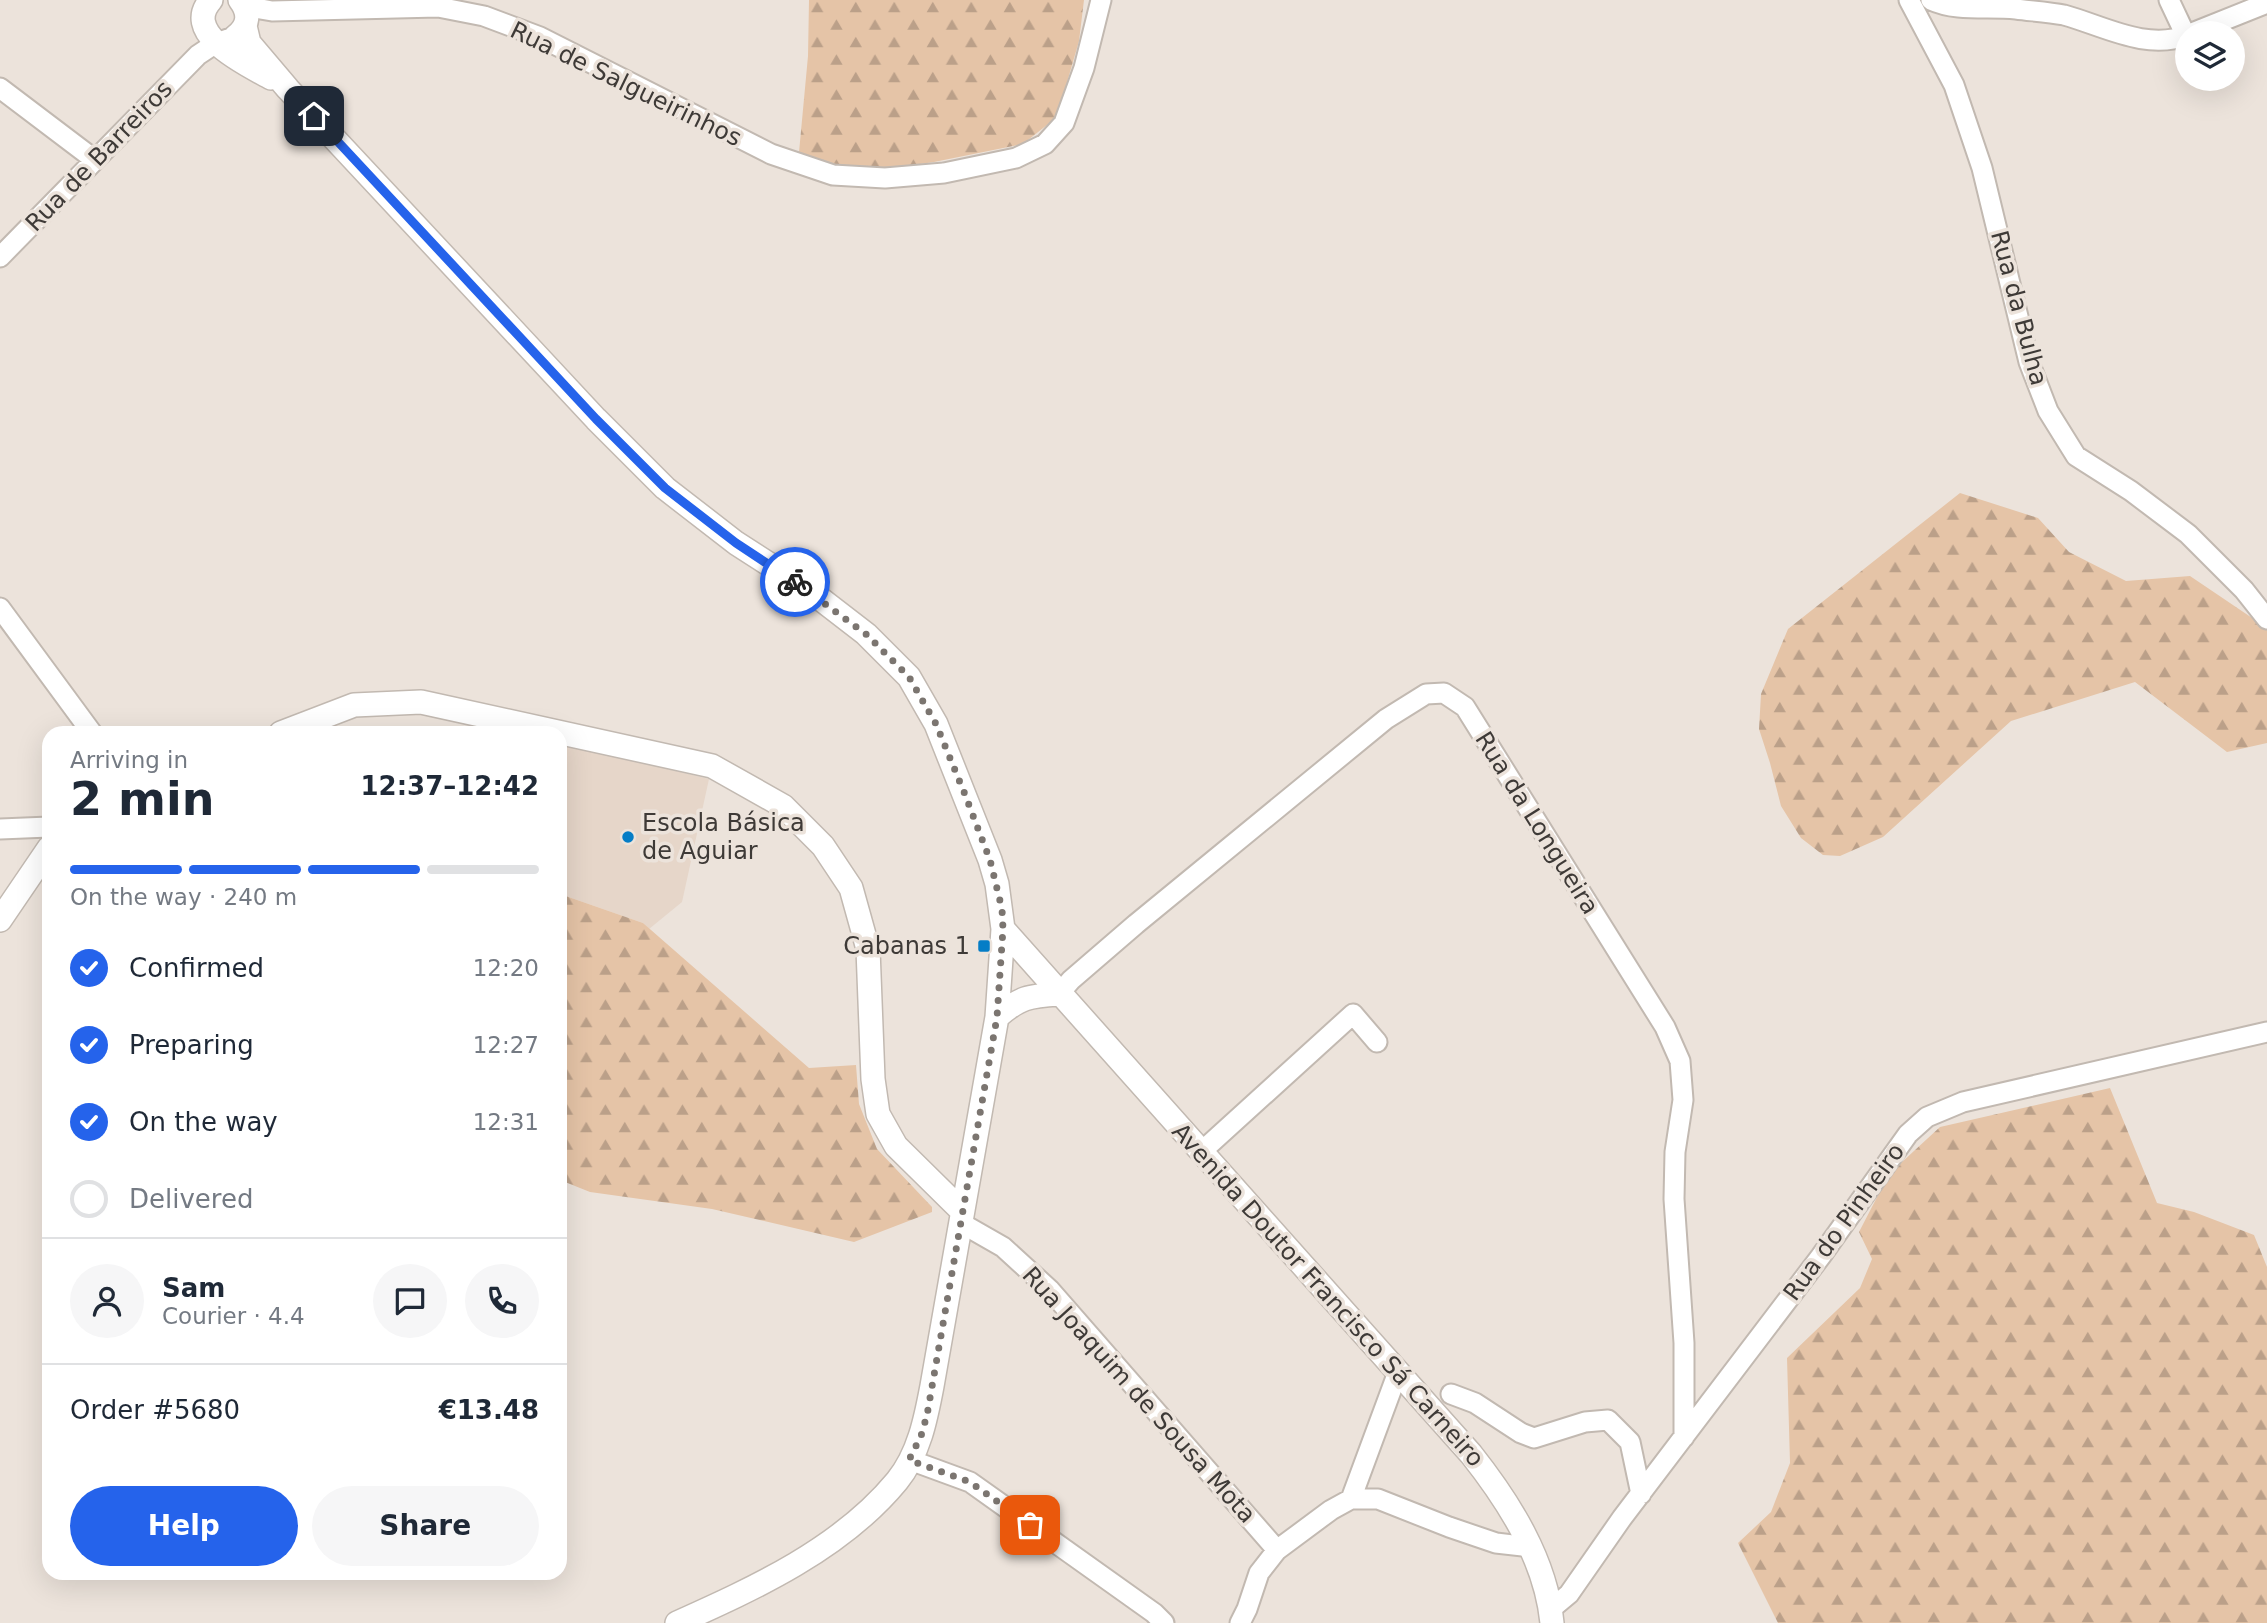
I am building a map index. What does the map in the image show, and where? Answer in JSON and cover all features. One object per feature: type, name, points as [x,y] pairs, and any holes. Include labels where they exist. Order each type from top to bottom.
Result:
[{"type":"street","points":[[211,0],[204,10],[229,25],[249,43],[288,89]]},
{"type":"street","name":"Rua de Salgueirinhos","points":[[229,25],[272,11],[438,6],[484,16],[540,37],[771,154],[833,175],[885,178],[944,173],[1016,158],[1045,144],[1064,123],[1084,68],[1101,0]]},
{"type":"street","name":"Rua da Bulha","points":[[1909,0],[1954,85],[1982,168],[2029,362],[2048,411],[2076,456],[2131,491],[2188,534],[2244,590],[2267,619]]},
{"type":"street","points":[[1931,0],[1939,4],[1972,8],[2012,9],[2062,15],[2143,40],[2175,40]]},
{"type":"street","points":[[2169,0],[2181,21]]},
{"type":"street","points":[[2223,21],[2267,3]]},
{"type":"street","points":[[229,25],[596,419],[665,488],[736,543],[809,590],[866,634],[909,677],[936,724],[997,884],[1003,929],[997,1017],[927,1415],[921,1436],[898,1480],[852,1525],[809,1556],[730,1599],[677,1623]]},
{"type":"street","name":"Rua de Barreiros","points":[[0,257],[229,25]]},
{"type":"street","points":[[0,88],[95,160]]},
{"type":"street","points":[[0,608],[87,726]]},
{"type":"street","name":"Rua da Longueira","points":[[1059,994],[1071,980],[1136,924],[1386,719],[1426,694],[1444,693],[1465,707],[1665,1027],[1680,1061],[1683,1100],[1675,1152],[1674,1199],[1683,1330],[1684,1437]]},
{"type":"street","points":[[299,726],[354,705],[421,702],[530,726]]},
{"type":"street","points":[[567,734],[712,766],[783,806],[823,846],[851,888],[868,949],[873,1079],[878,1114],[896,1146],[961,1217]]},
{"type":"street","points":[[0,829],[42,827]]},
{"type":"street","points":[[0,920],[42,858]]},
{"type":"street","name":"Avenida Doutor Francisco Sá Carneiro","points":[[1003,929],[1490,1478],[1530,1547],[1544,1580],[1551,1616]]},
{"type":"street","points":[[997,1017],[1011,1004],[1030,995],[1059,994]]},
{"type":"street","points":[[1201,1152],[1353,1014],[1377,1042]]},
{"type":"street","name":"Rua do Pinheiro","points":[[1551,1616],[1821,1256],[1908,1134],[1927,1117],[1963,1102],[2267,1032]]},
{"type":"street","name":"Rua Joaquim de Sousa Mota","points":[[961,1217],[1003,1247],[1050,1290],[1277,1550]]},
{"type":"street","points":[[1351,1499],[1398,1372]]},
{"type":"street","points":[[1451,1394],[1475,1403],[1521,1433],[1534,1438],[1586,1422],[1608,1420],[1630,1442],[1640,1494]]},
{"type":"street","points":[[909,1460],[970,1482],[1154,1613],[1164,1623]]},
{"type":"street","points":[[1240,1623],[1259,1573],[1277,1550],[1331,1510],[1351,1499],[1378,1499],[1496,1543],[1530,1547]]},
{"type":"shaded area","name":"Escola Básica de Aguiar","points":[[567,745],[709,779],[682,902],[649,929],[643,923],[567,896]]},
{"type":"green space","points":[[809,0],[1084,0],[1079,41],[1057,117],[1023,144],[934,162],[825,178],[798,163],[808,56]]},
{"type":"green space","points":[[1960,493],[2038,518],[2069,552],[2126,581],[2190,576],[2267,628],[2267,743],[2227,752],[2135,682],[2011,721],[1883,837],[1840,856],[1823,855],[1801,838],[1781,806],[1759,729],[1761,694],[1788,629]]},
{"type":"green space","points":[[567,896],[643,923],[809,1068],[856,1065],[859,1104],[877,1149],[932,1207],[932,1212],[854,1242],[712,1209],[590,1192],[567,1183]]},
{"type":"green space","points":[[2110,1088],[2157,1203],[2194,1212],[2254,1235],[2267,1267],[2267,1623],[1778,1623],[1738,1543],[1771,1512],[1790,1463],[1787,1358],[1860,1288],[1872,1259],[1859,1232],[1889,1174],[1940,1127]]},
{"type":"way so far","points":[[795,582],[866,634],[909,677],[936,724],[997,884],[1003,929],[997,1017],[927,1415],[921,1436],[909,1460],[970,1482],[1030,1525]]},
{"type":"place","name":"Escola Básica de Aguiar","points":[[628,837]]},
{"type":"place","name":"Cabanas 1","points":[[984,946]]},
{"type":"route","points":[[314,116],[596,419],[665,488],[736,543],[795,582]]}]
